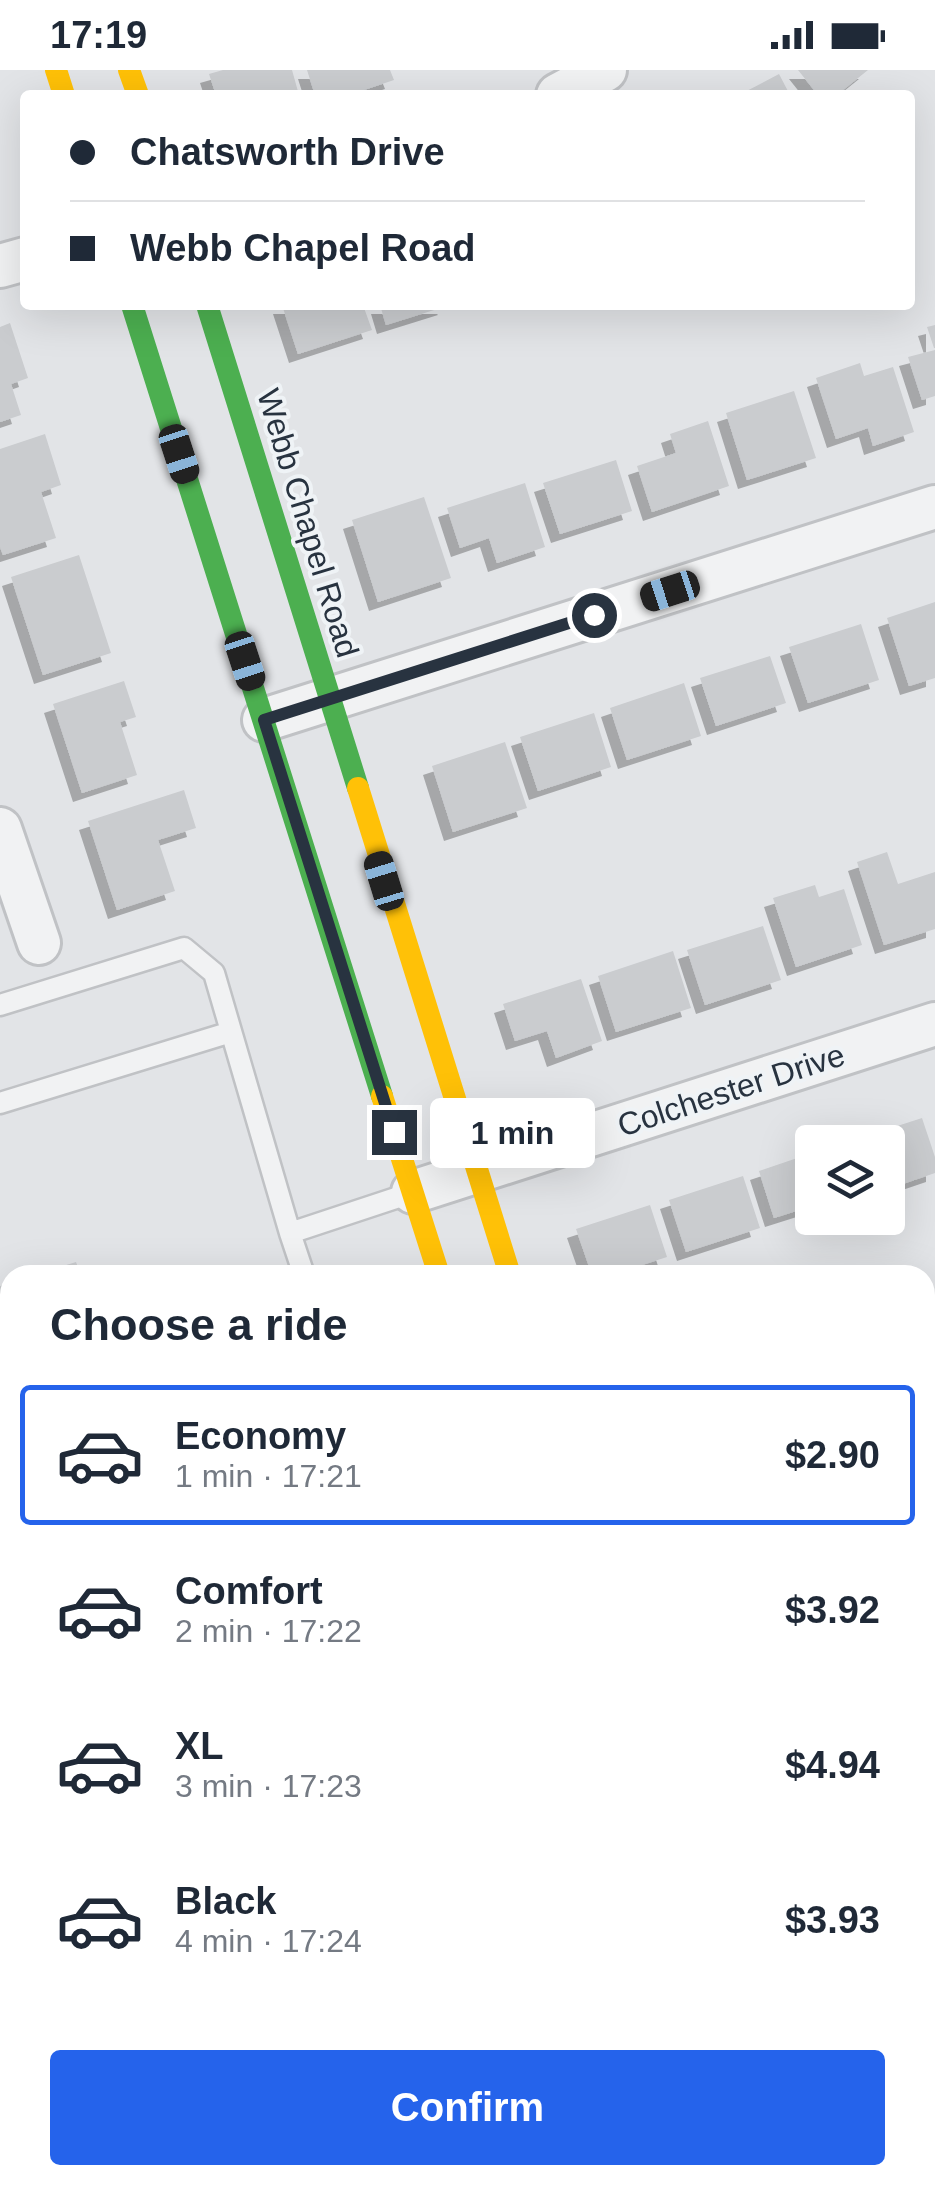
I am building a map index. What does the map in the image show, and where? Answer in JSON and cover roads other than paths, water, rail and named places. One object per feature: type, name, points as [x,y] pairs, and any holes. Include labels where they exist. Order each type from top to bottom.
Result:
[{"type":"main road","points":[[134,310],[437,1265]]},
{"type":"main road","name":"Webb Chapel Road","points":[[209,310],[507,1265]]},
{"type":"street","points":[[567,90],[605,70]]},
{"type":"street","points":[[264,720],[935,507]]},
{"type":"street","points":[[0,829],[39,943]]},
{"type":"street","name":"Colchester Drive","points":[[413,1192],[935,1024]]},
{"type":"lane","points":[[0,1004],[184,948],[214,972],[301,1265]]},
{"type":"lane","points":[[0,1103],[231,1032]]},
{"type":"lane","points":[[290,1233],[413,1192]]}]
